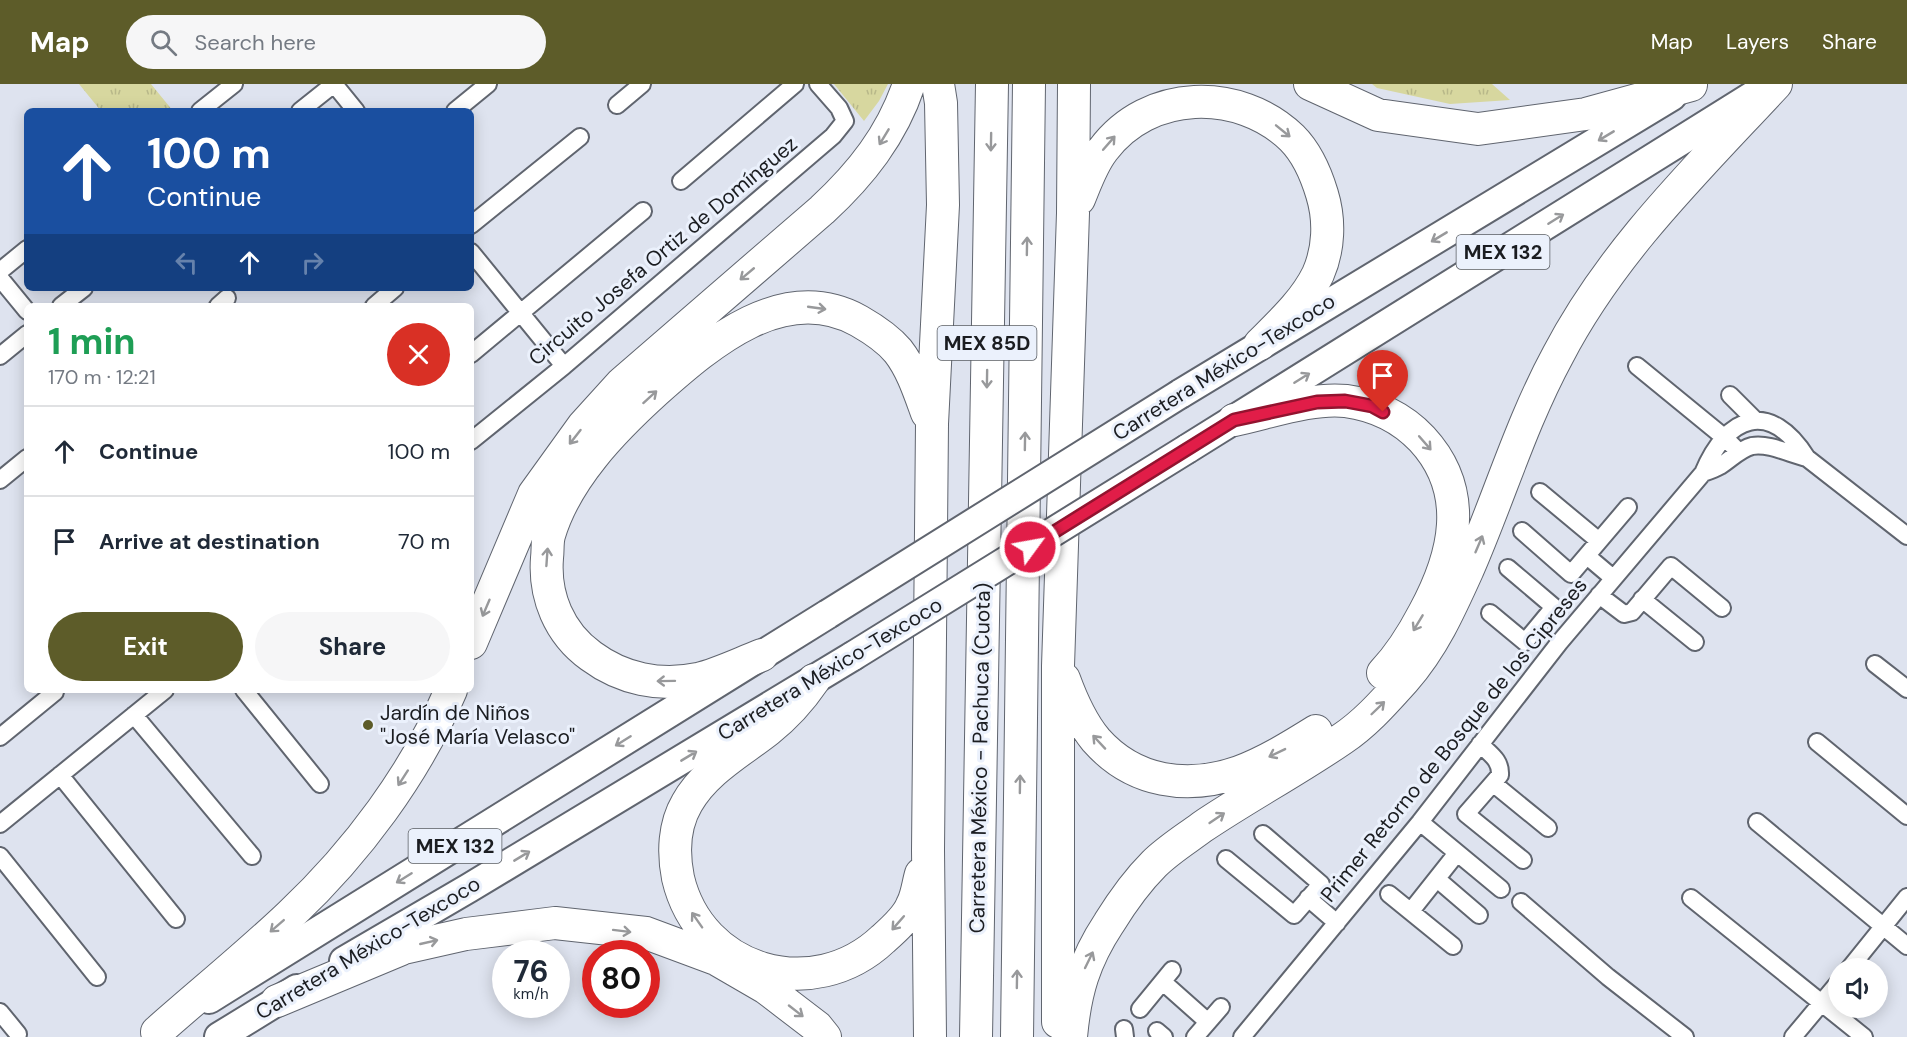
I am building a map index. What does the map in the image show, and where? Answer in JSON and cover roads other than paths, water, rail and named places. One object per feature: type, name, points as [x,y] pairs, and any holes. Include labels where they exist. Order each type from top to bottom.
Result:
[{"type":"highway","points":[[474,636],[534,494],[583,426],[622,383],[851,183],[872,158],[889,130],[909,84]]},
{"type":"highway","points":[[930,1037],[928,850],[932,424],[944,205],[941,103],[938,84]]},
{"type":"highway","name":"Carretera México - Pachuca (Cuota)","points":[[976,1037],[992,84]]},
{"type":"highway","name":"Carretera México - Pachuca (Cuota)","points":[[1017,1037],[1029,84]]},
{"type":"highway","points":[[1058,1037],[1058,666],[1073,213],[1074,84]]},
{"type":"highway","points":[[1310,84],[1378,115],[1478,129],[1586,114],[1691,84]]},
{"type":"highway","name":"Carretera México-Texcoco","points":[[153,1035],[1260,344],[1691,84]]},
{"type":"highway","points":[[1071,1037],[1074,1003],[1084,968],[1100,936],[1137,882],[1156,862],[1193,834],[1344,738],[1378,709],[1430,647],[1447,617],[1484,533],[1532,406],[1558,353],[1585,308],[1612,268],[1646,225],[1774,84]]},
{"type":"highway","name":"Carretera México-Texcoco","points":[[219,1037],[814,680],[1774,84]]},
{"type":"highway","points":[[1073,213],[1091,168],[1103,149],[1136,119],[1157,108],[1179,102],[1207,101],[1238,106],[1262,116],[1281,129],[1303,152],[1315,174],[1324,200],[1328,235],[1318,274],[1306,294],[1260,344]]},
{"type":"highway","points":[[762,655],[699,679],[663,682],[633,678],[607,668],[581,649],[563,628],[549,599],[546,571],[549,537],[553,526],[562,504],[590,461],[629,416],[709,347],[747,323],[782,309],[813,306],[847,314],[874,330],[898,350],[913,376],[932,424]]},
{"type":"highway","points":[[1058,666],[1081,718],[1096,740],[1112,755],[1151,777],[1176,782],[1204,781],[1240,771],[1288,748],[1327,724],[1362,694],[1395,660],[1419,623],[1439,585],[1453,534],[1454,512],[1450,488],[1430,448],[1416,432],[1395,417],[1372,406],[1345,401],[1317,402],[1234,420]]},
{"type":"highway","points":[[814,680],[781,719],[700,784],[687,803],[679,822],[675,842],[675,865],[681,889],[692,913],[707,935],[727,953],[747,964],[770,971],[797,975],[822,971],[847,963],[873,949],[895,928],[912,907],[928,850]]},
{"type":"highway","points":[[153,1035],[291,915],[358,841],[415,760],[450,693]]},
{"type":"highway","points":[[277,1001],[404,948],[466,934],[555,923],[646,933],[716,959],[766,988],[817,1028],[825,1037]]},
{"type":"street","points":[[204,108],[234,84]]},
{"type":"street","points":[[304,108],[334,84],[354,108]]},
{"type":"street","points":[[459,108],[488,84]]},
{"type":"street","points":[[617,105],[642,84]]},
{"type":"street","points":[[681,181],[795,84]]},
{"type":"street","name":"Circuito Josefa Ortiz de Domínguez","points":[[474,439],[564,366],[833,136],[844,122],[839,108],[818,84]]},
{"type":"street","points":[[474,223],[580,137]]},
{"type":"street","points":[[474,352],[642,211]]},
{"type":"street","points":[[0,271],[24,251]]},
{"type":"street","points":[[474,256],[564,366]]},
{"type":"street","points":[[0,278],[24,307]]},
{"type":"street","points":[[65,303],[80,291]]},
{"type":"street","points":[[378,303],[392,291]]},
{"type":"street","points":[[0,356],[24,336]]},
{"type":"street","points":[[1637,366],[1739,452]]},
{"type":"street","points":[[1730,395],[1754,419]]},
{"type":"street","name":"Primer Retorno de Bosque de los Cipreses","points":[[1242,1037],[1420,822],[1558,643],[1703,473],[1709,458],[1725,438],[1740,425],[1754,419],[1772,422],[1796,440],[1807,458],[1907,536]]},
{"type":"street","name":"Primer Retorno de Bosque de los Cipreses","points":[[1703,473],[1718,467],[1739,452],[1753,446],[1772,447],[1807,458]]},
{"type":"street","points":[[0,480],[24,461]]},
{"type":"street","points":[[1540,492],[1599,542]]},
{"type":"street","points":[[1522,531],[1572,574],[1628,507]]},
{"type":"street","points":[[1587,556],[1613,578]]},
{"type":"street","points":[[1599,596],[1624,614],[1632,612],[1671,566],[1722,608]]},
{"type":"street","points":[[1491,613],[1525,642],[1554,607],[1508,568]]},
{"type":"street","points":[[1642,599],[1695,642]]},
{"type":"street","points":[[1540,625],[1558,643]]},
{"type":"street","points":[[1875,664],[1907,689]]},
{"type":"street","points":[[0,737],[54,693]]},
{"type":"street","points":[[0,824],[161,693]]},
{"type":"street","points":[[246,693],[320,784]]},
{"type":"street","points":[[134,715],[252,856]]},
{"type":"street","points":[[1817,742],[1907,816]]},
{"type":"street","points":[[1480,744],[1498,762],[1501,767],[1500,775],[1466,814],[1523,860]]},
{"type":"street","points":[[60,775],[176,919]]},
{"type":"street","points":[[1494,784],[1548,828]]},
{"type":"street","points":[[1420,822],[1502,889]]},
{"type":"street","points":[[1757,822],[1907,946]]},
{"type":"street","points":[[1226,858],[1294,915],[1321,884],[1263,834]]},
{"type":"street","points":[[1411,911],[1457,853]]},
{"type":"street","points":[[0,856],[97,977]]},
{"type":"street","points":[[1437,879],[1479,915]]},
{"type":"street","points":[[1389,894],[1453,946]]},
{"type":"street","points":[[1858,958],[1907,897]]},
{"type":"street","points":[[1308,898],[1337,923]]},
{"type":"street","points":[[1691,898],[1864,1037]]},
{"type":"street","points":[[1521,902],[1608,977],[1685,1037]]},
{"type":"street","points":[[1140,1009],[1167,976],[1202,1032],[1221,1007]]},
{"type":"street","points":[[1793,1037],[1828,996]]},
{"type":"street","points":[[0,1012],[18,1034]]},
{"type":"place","name":"Jardín de Niños \"José María Velasco\"","points":[[368,725]]}]
